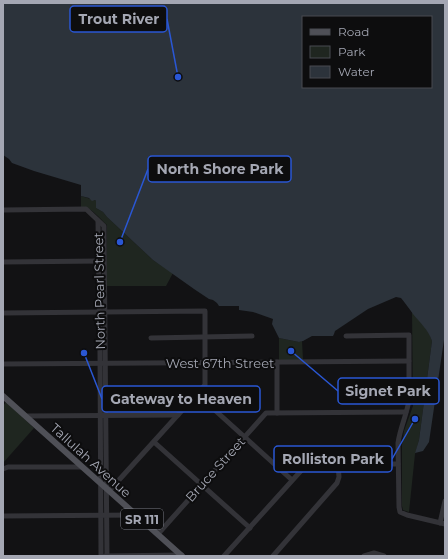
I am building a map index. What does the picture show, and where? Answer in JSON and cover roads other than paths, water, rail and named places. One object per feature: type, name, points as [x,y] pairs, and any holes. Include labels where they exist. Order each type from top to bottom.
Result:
[{"type":"main road","name":"Tallulah Avenue","points":[[4,398],[182,556]]},
{"type":"street","name":"North Pearl Street","points":[[3,210],[86,209],[104,226],[99,312],[106,415],[108,490],[100,556]]},
{"type":"street","name":"North Pearl Street","points":[[102,261],[105,312],[100,415],[100,483],[107,556]]},
{"type":"street","points":[[3,262],[102,261]]},
{"type":"street","points":[[3,313],[205,311],[205,384],[154,442],[108,490]]},
{"type":"street","points":[[346,336],[409,335],[409,400],[399,436],[398,501],[400,512],[442,524],[445,501]]},
{"type":"street","points":[[151,338],[252,336]]},
{"type":"street","name":"West 67th Street","points":[[3,364],[409,361]]},
{"type":"street","points":[[277,362],[277,413],[406,412]]},
{"type":"street","points":[[196,394],[292,480]]},
{"type":"street","name":"Bruce Street","points":[[158,534],[266,414],[277,413]]},
{"type":"street","points":[[26,416],[178,415]]},
{"type":"street","points":[[154,442],[250,528]]},
{"type":"street","points":[[224,556],[308,463],[315,461],[338,464],[398,464]]},
{"type":"street","points":[[273,556],[336,484],[339,477],[338,464]]},
{"type":"street","points":[[3,469],[8,467],[82,467]]},
{"type":"street","points":[[3,516],[137,515]]},
{"type":"street","points":[[364,556],[374,554],[384,556]]},
{"type":"street","points":[[100,556],[182,556]]},
{"type":"water","points":[[3,3],[445,3],[445,333],[429,442],[423,451],[415,453],[419,440],[432,341],[426,330],[401,298],[396,297],[368,309],[335,331],[333,336],[312,336],[299,342],[279,338],[272,324],[273,319],[253,312],[239,310],[239,306],[219,306],[213,300],[194,289],[153,260],[103,212],[96,208],[95,200],[92,201],[89,198],[81,196],[81,185],[34,171],[12,163],[3,155]]},
{"type":"place","name":"Trout River","points":[[178,77]]},
{"type":"place","name":"North Shore Park","points":[[120,242]]},
{"type":"place","name":"Signet Park","points":[[291,351]]},
{"type":"place","name":"Gateway to Heaven","points":[[84,353]]},
{"type":"place","name":"Rolliston Park","points":[[415,419]]}]
